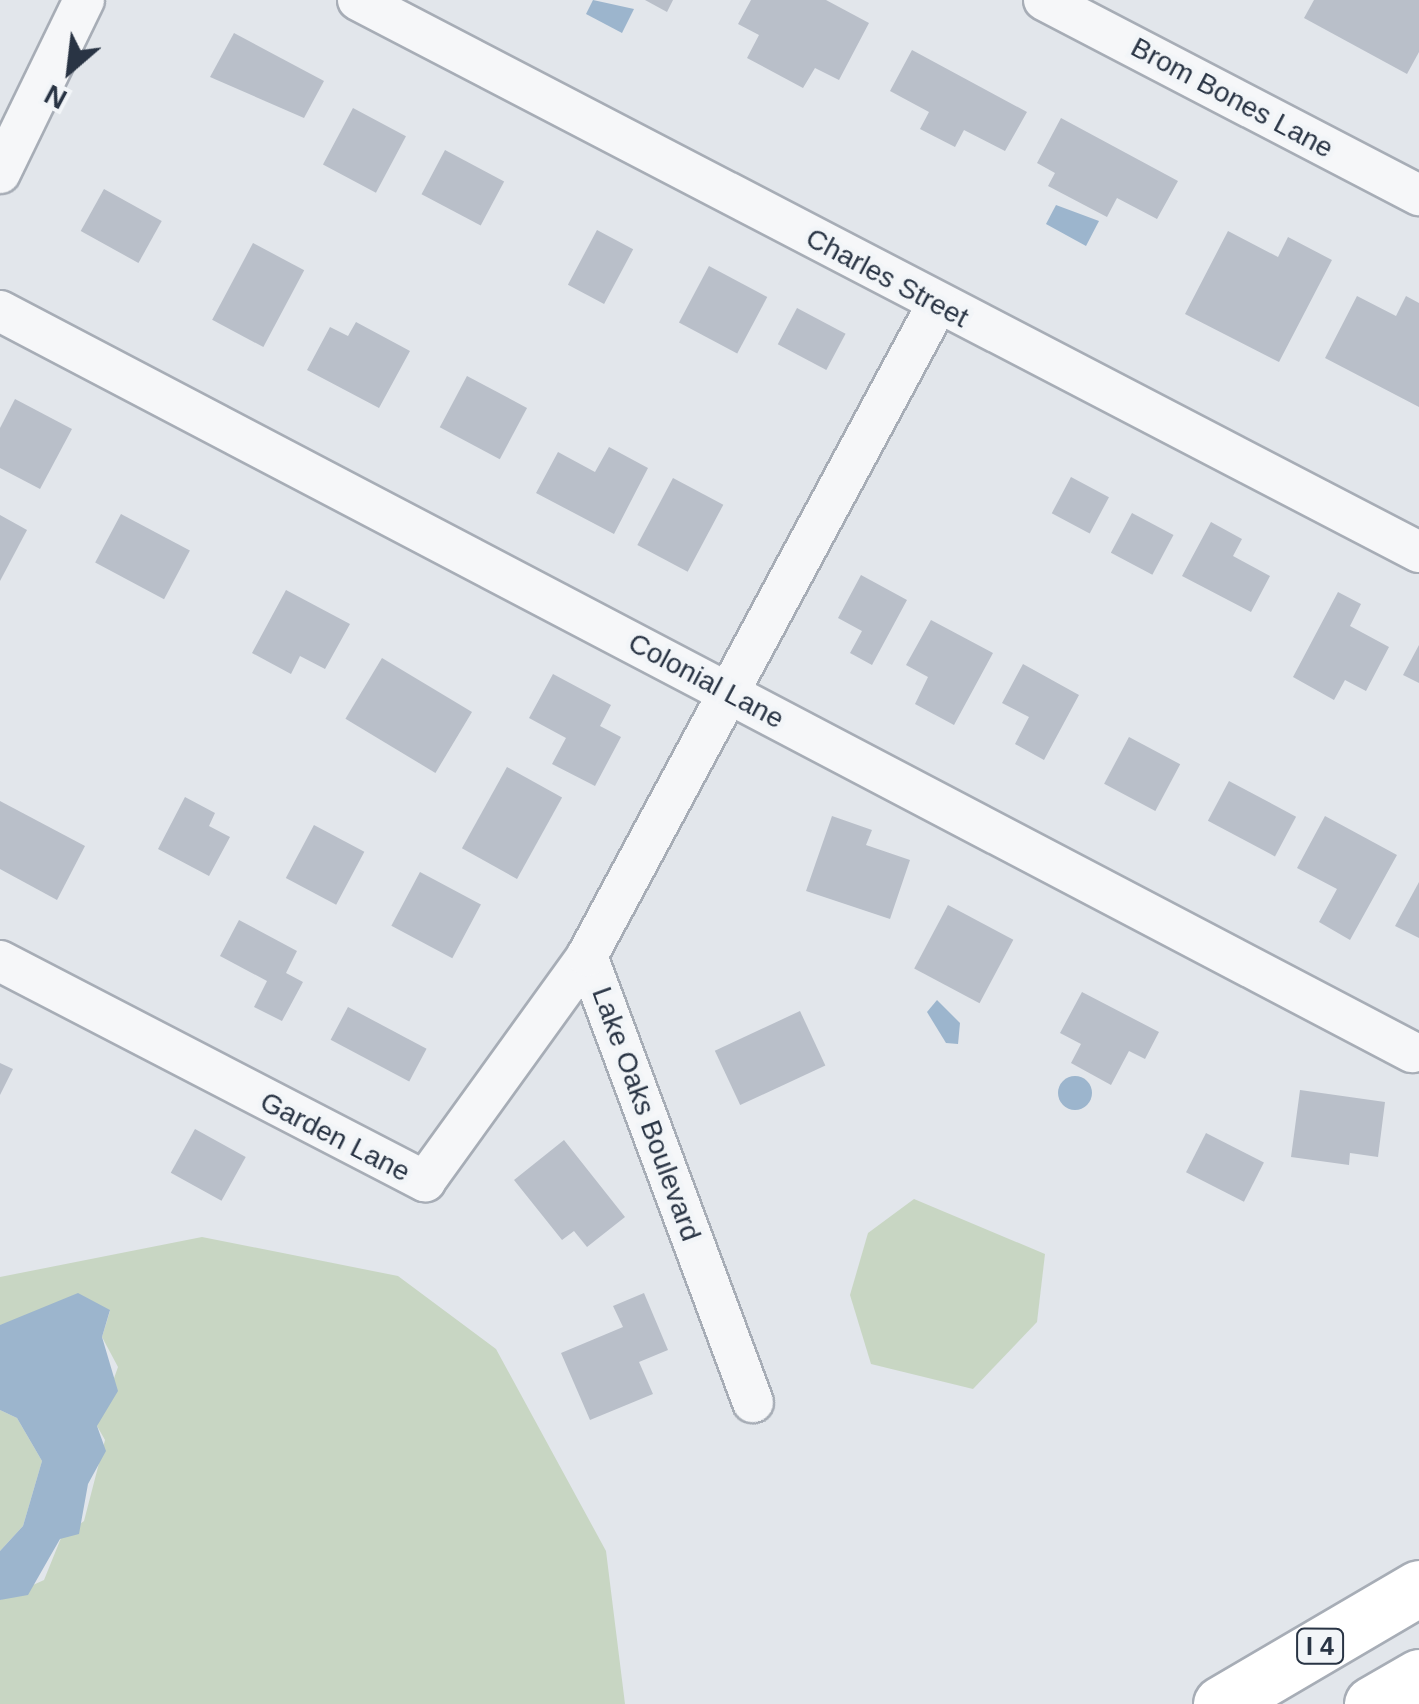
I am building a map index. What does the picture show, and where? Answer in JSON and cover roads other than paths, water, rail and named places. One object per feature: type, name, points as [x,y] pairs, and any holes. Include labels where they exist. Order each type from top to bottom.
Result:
[{"type":"highway","name":"I 4","points":[[1221,1704],[1419,1588]]},
{"type":"highway","points":[[1372,1704],[1419,1677]]},
{"type":"street","points":[[0,173],[84,0]]},
{"type":"street","name":"Charles Street","points":[[358,0],[937,305],[1419,552]]},
{"type":"street","name":"Brom Bones Lane","points":[[1044,0],[1419,196]]},
{"type":"street","name":"Lake Oaks Boulevard","points":[[753,1402],[587,956],[937,305]]},
{"type":"street","name":"Colonial Lane","points":[[0,311],[1412,1052]]},
{"type":"street","name":"Garden Lane","points":[[0,961],[424,1182],[587,956]]},
{"type":"water","points":[[593,0],[634,9],[622,33],[586,14]]},
{"type":"water","points":[[1056,205],[1099,221],[1086,246],[1046,224]]},
{"type":"water","points":[[937,1000],[960,1023],[958,1044],[946,1043],[927,1012]]},
{"type":"water","points":[[1075,1076],[1087,1081],[1092,1093],[1087,1105],[1075,1110],[1063,1105],[1058,1093],[1063,1081]]},
{"type":"water","points":[[78,1293],[110,1310],[102,1337],[118,1391],[97,1426],[106,1451],[88,1484],[79,1534],[60,1539],[28,1595],[0,1600],[0,1551],[23,1526],[42,1461],[17,1418],[0,1410],[0,1325]]}]
